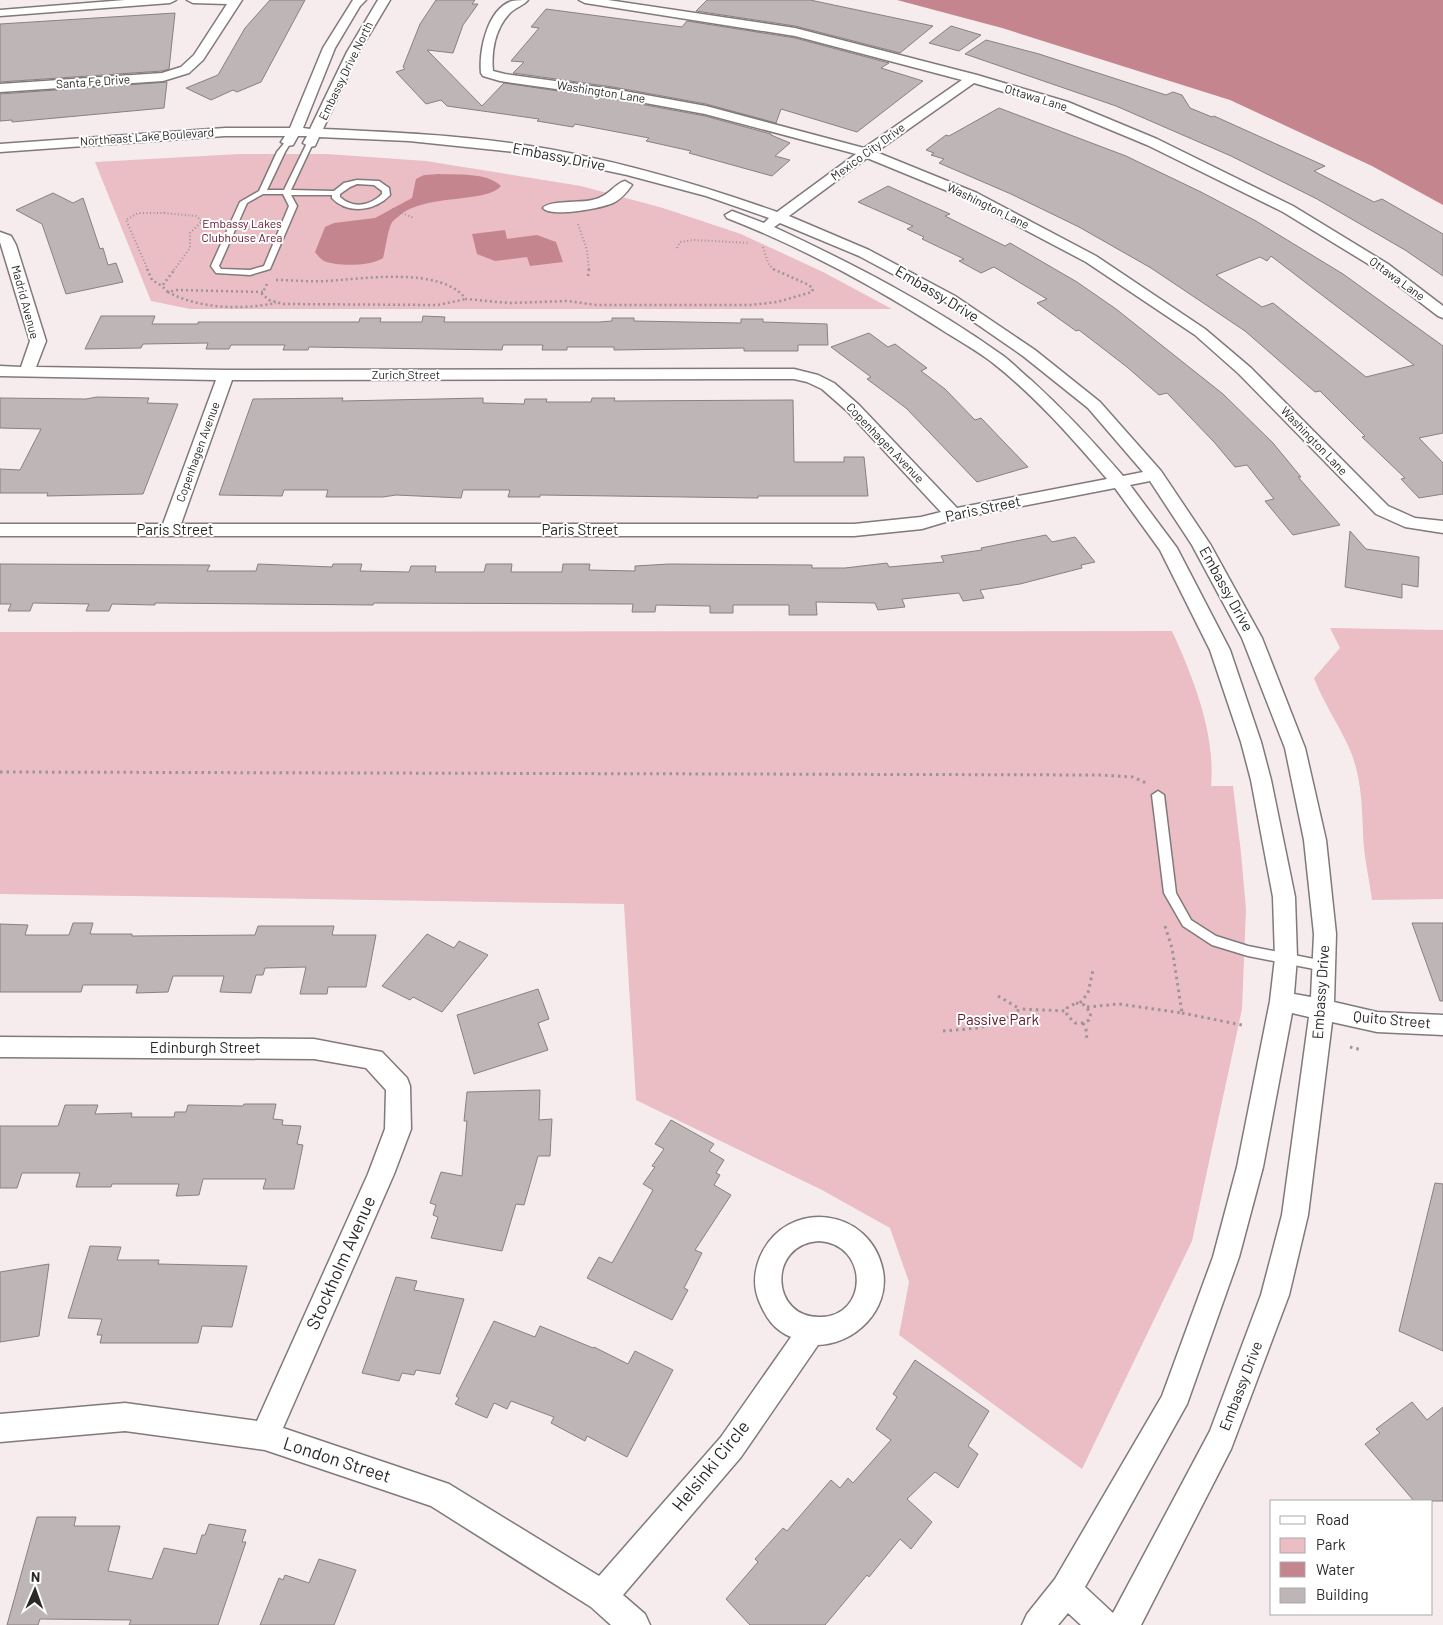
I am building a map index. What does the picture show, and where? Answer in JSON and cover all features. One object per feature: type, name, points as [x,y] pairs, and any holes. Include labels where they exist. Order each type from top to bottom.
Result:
[{"type":"street","points":[[0,13],[170,0]]},
{"type":"street","points":[[193,0],[236,0]]},
{"type":"street","name":"Santa Fe Drive","points":[[0,88],[164,77],[185,70],[198,57],[236,0]]},
{"type":"street","name":"Embassy Drive North","points":[[302,137],[299,124],[329,48],[355,4],[360,0]]},
{"type":"street","name":"Embassy Drive North","points":[[302,137],[384,0]]},
{"type":"street","name":"Washington Lane","points":[[522,0],[505,11],[491,34],[486,52],[485,64],[487,73],[504,78],[613,93],[706,110],[866,153],[972,196],[1091,259],[1200,332],[1245,372],[1382,510],[1399,520],[1414,524],[1443,527]]},
{"type":"street","name":"Ottawa Lane","points":[[585,0],[795,32],[973,78],[1063,105],[1152,142],[1272,201],[1383,267],[1443,313]]},
{"type":"street","name":"Mexico City Drive","points":[[768,230],[866,153],[973,78]]},
{"type":"street","name":"Northeast Lake Boulevard","points":[[0,148],[225,132],[302,137]]},
{"type":"street","name":"Northeast Lake Boulevard","points":[[0,161],[302,137]]},
{"type":"street","name":"Embassy Drive","points":[[302,137],[509,161],[626,184],[667,194],[727,213],[845,266],[912,304],[998,360],[1042,399],[1120,482],[1168,548],[1220,650],[1252,742],[1284,897],[1286,958],[1282,1002],[1250,1167],[1226,1257],[1173,1404],[1066,1590],[1038,1625]]},
{"type":"street","name":"Embassy Drive","points":[[302,137],[409,137],[524,149],[629,171],[711,194],[768,230],[864,253],[941,294],[1029,353],[1094,405],[1155,475],[1201,544],[1252,638],[1294,748],[1315,840],[1325,934],[1322,1011],[1295,1215],[1275,1295],[1221,1439],[1124,1625]]},
{"type":"street","points":[[550,208],[604,203],[620,194],[626,184]]},
{"type":"street","name":"Madrid Avenue","points":[[0,236],[9,245],[38,341],[27,371]]},
{"type":"street","name":"Zurich Street","points":[[0,371],[226,375],[794,374],[812,378]]},
{"type":"street","name":"Copenhagen Avenue","points":[[170,530],[226,375]]},
{"type":"street","name":"Copenhagen Avenue","points":[[812,378],[828,386],[853,408],[953,514]]},
{"type":"street","name":"Paris Street","points":[[0,530],[854,530],[922,523],[953,514],[1155,475]]},
{"type":"street","name":"Quito Street","points":[[1282,1002],[1377,1022],[1443,1025]]},
{"type":"street","name":"Edinburgh Street","points":[[0,1047],[314,1049],[373,1059],[398,1086]]},
{"type":"street","name":"Stockholm Avenue","points":[[265,1436],[398,1129],[398,1086]]},
{"type":"street","name":"Helsinki Circle","points":[[602,1596],[731,1447],[812,1330]]},
{"type":"street","name":"London Street","points":[[0,1428],[125,1417],[265,1436],[439,1494],[602,1596],[634,1625]]},
{"type":"street","points":[[1066,1590],[1103,1625]]},
{"type":"lane","points":[[262,192],[281,152],[302,137]]},
{"type":"lane","points":[[302,137],[286,193],[293,206],[267,267],[260,271],[249,272],[219,271],[215,266],[244,202],[262,192],[286,193],[336,193],[347,185],[367,182],[376,183],[386,190],[386,195],[375,204],[356,207],[339,203],[336,193]]},
{"type":"lane","points":[[1158,795],[1170,893],[1187,923],[1212,940],[1248,951],[1324,966]]},
{"type":"path","points":[[392,209],[414,218]]},
{"type":"path","points":[[200,223],[201,220],[196,216],[164,212],[134,214],[128,216],[126,220],[152,280],[183,301],[239,306],[278,303],[438,305],[466,299],[509,303],[568,301],[607,306],[750,305],[777,302],[812,292],[813,289],[809,285],[774,270],[768,263],[763,248],[768,230]]},
{"type":"path","points":[[577,220],[590,269],[588,276]]},
{"type":"path","points":[[162,286],[190,248],[190,233],[200,223],[235,224]]},
{"type":"path","points":[[676,248],[680,242],[692,240],[751,244]]},
{"type":"path","points":[[263,292],[271,280],[324,281],[380,276],[422,277],[460,291],[466,299]]},
{"type":"path","points":[[168,292],[177,290],[263,292]]},
{"type":"path","points":[[263,292],[262,294],[269,300],[278,303]]},
{"type":"path","points":[[0,772],[1100,775],[1133,777],[1152,787],[1158,795]]},
{"type":"path","points":[[1170,893],[1160,908],[1172,948],[1182,1013]]},
{"type":"path","points":[[1080,1004],[1088,993],[1093,970]]},
{"type":"path","points":[[998,996],[1020,1009],[1066,1011]]},
{"type":"path","points":[[1066,1011],[1072,1004],[1080,1004],[1087,1007],[1119,1004],[1182,1013],[1242,1025]]},
{"type":"path","points":[[1066,1011],[1071,1020],[1083,1023],[1089,1020],[1090,1017],[1087,1007]]},
{"type":"path","points":[[943,1031],[979,1028],[1009,1017],[1020,1009]]},
{"type":"path","points":[[1083,1023],[1086,1029],[1087,1041]]},
{"type":"path","points":[[1350,1047],[1362,1050]]},
{"type":"green space","name":"Embassy Lakes Clubhouse Area","points":[[239,154],[327,154],[426,161],[581,186],[663,208],[741,234],[823,272],[892,309],[190,309],[151,301],[95,162]]},
{"type":"green space","points":[[1330,628],[1443,630],[1443,899],[1372,900],[1355,764],[1348,745],[1314,678],[1340,648]]},
{"type":"green space","name":"Passive Park","points":[[1172,631],[1188,667],[1201,706],[1210,746],[1211,786],[1233,786],[1246,909],[1242,1009],[1192,1241],[1082,1469],[899,1335],[909,1282],[890,1228],[822,1190],[636,1100],[624,904],[0,894],[0,632]]},
{"type":"water","points":[[897,0],[1443,0],[1443,205],[1372,166],[1230,100],[1002,28]]},
{"type":"water","points":[[424,175],[480,176],[488,178],[501,186],[493,192],[482,195],[439,201],[410,209],[392,223],[388,232],[383,258],[378,261],[355,265],[330,263],[324,261],[315,252],[325,227],[334,223],[375,218],[412,198],[416,179]]},
{"type":"water","points":[[505,230],[507,239],[537,235],[556,242],[563,262],[530,266],[527,257],[495,261],[477,254],[472,234]]},
{"type":"building","points":[[270,0],[305,0],[261,82],[237,92],[233,90],[211,100],[186,88],[218,75],[245,28]]},
{"type":"building","points":[[436,0],[475,0],[472,4],[478,4],[463,25],[453,53],[427,50],[482,106],[504,83],[613,99],[705,116],[771,134],[790,143],[775,156],[790,160],[772,176],[689,153],[691,151],[646,141],[649,138],[575,124],[573,127],[537,121],[539,119],[447,106],[441,100],[426,104],[396,72],[405,69],[403,67],[420,24]]},
{"type":"building","points":[[707,0],[810,0],[933,26],[900,53],[795,26],[696,11]]},
{"type":"building","points":[[546,9],[682,27],[687,21],[795,38],[889,63],[881,68],[923,81],[857,132],[781,109],[776,123],[706,104],[613,87],[513,73],[524,62],[511,61],[539,28],[531,27]]},
{"type":"building","points":[[175,13],[169,69],[0,82],[0,24]]},
{"type":"building","points":[[951,26],[981,35],[959,51],[929,43]]},
{"type":"building","points":[[986,40],[1039,54],[1166,95],[1173,92],[1182,95],[1190,108],[1212,117],[1214,116],[1325,166],[1314,171],[1374,202],[1382,199],[1443,234],[1443,276],[1405,250],[1317,199],[1231,156],[1116,106],[965,54]]},
{"type":"building","points":[[167,82],[164,108],[12,122],[12,120],[0,121],[0,94]]},
{"type":"building","points":[[999,108],[1126,156],[1256,221],[1343,274],[1443,346],[1443,433],[1419,438],[1443,463],[1443,494],[1419,498],[1401,479],[1405,478],[1362,437],[1365,436],[1320,391],[1315,392],[1245,331],[1151,268],[1079,227],[1011,194],[939,163],[944,159],[931,155],[934,153],[926,150],[946,135],[949,136]],"holes":[[[1271,256],[1414,365],[1366,377],[1273,303],[1262,307],[1216,275],[1260,257],[1267,261]]]},
{"type":"building","points":[[888,186],[950,214],[945,216],[1005,246],[1010,243],[1077,282],[1116,309],[1223,394],[1273,443],[1301,477],[1298,477],[1340,525],[1293,535],[1265,501],[1274,499],[1247,465],[1235,467],[1167,393],[1159,395],[1127,367],[1079,330],[1076,331],[1037,303],[1047,299],[994,267],[981,273],[959,261],[964,259],[922,239],[924,237],[907,229],[913,226],[858,202]]},
{"type":"building","points":[[53,193],[73,203],[83,198],[100,249],[103,248],[108,265],[116,263],[123,282],[66,294],[42,224],[16,210]]},
{"type":"building","points":[[101,316],[155,316],[152,324],[198,324],[198,322],[359,322],[360,318],[381,318],[380,322],[422,322],[423,316],[445,317],[444,322],[600,322],[612,321],[612,318],[634,318],[634,321],[741,323],[741,319],[763,319],[763,322],[827,324],[828,345],[798,345],[798,351],[744,351],[744,348],[614,350],[614,347],[567,347],[567,350],[542,350],[543,345],[503,345],[502,350],[309,347],[308,350],[283,350],[285,345],[231,345],[229,349],[206,349],[208,343],[143,344],[141,348],[85,349]]},
{"type":"building","points":[[869,333],[888,347],[895,344],[927,368],[921,371],[945,389],[975,420],[981,418],[1028,467],[977,482],[906,408],[867,379],[871,377],[831,347]]},
{"type":"building","points":[[97,397],[149,398],[147,403],[178,404],[143,494],[47,496],[48,493],[0,493],[0,469],[20,470],[41,429],[0,428],[0,398],[86,399]]},
{"type":"building","points":[[343,398],[342,401],[483,398],[483,403],[524,404],[525,399],[547,399],[546,402],[591,402],[592,398],[615,398],[614,401],[793,400],[794,462],[844,462],[844,457],[864,457],[868,496],[758,496],[758,498],[540,495],[540,497],[508,497],[510,490],[463,490],[461,498],[396,495],[383,497],[326,497],[328,490],[284,490],[282,496],[219,495],[253,399]]},
{"type":"building","points":[[1350,531],[1366,549],[1419,557],[1418,587],[1402,584],[1402,598],[1345,587]]},
{"type":"building","points":[[1046,535],[1052,542],[1075,537],[1095,562],[1081,565],[1082,568],[1020,584],[980,590],[984,598],[963,601],[959,593],[902,599],[905,607],[878,610],[875,603],[816,602],[817,615],[789,615],[789,605],[733,605],[733,613],[710,613],[710,606],[656,605],[655,612],[632,612],[633,604],[374,603],[373,605],[155,603],[155,605],[112,604],[109,611],[86,611],[89,604],[33,603],[30,611],[8,611],[11,604],[0,604],[0,564],[210,565],[207,571],[256,571],[258,564],[332,567],[333,564],[362,564],[360,571],[409,572],[411,566],[436,566],[435,572],[484,572],[486,564],[512,564],[511,572],[562,572],[563,564],[590,564],[589,570],[635,571],[635,566],[669,564],[812,565],[812,568],[845,568],[887,563],[889,567],[944,562],[941,556],[982,550],[981,548]]},
{"type":"building","points":[[73,923],[93,923],[90,934],[132,934],[132,936],[255,935],[258,926],[334,926],[332,935],[376,935],[366,987],[328,987],[327,994],[300,994],[306,967],[265,968],[263,975],[256,975],[251,993],[220,992],[224,976],[173,976],[168,992],[136,993],[138,985],[83,985],[81,992],[0,992],[0,924],[28,925],[25,935],[69,935]]},
{"type":"building","points":[[1412,923],[1443,923],[1443,1001],[1440,1001]]},
{"type":"building","points":[[427,934],[454,948],[459,941],[488,955],[442,1012],[413,997],[410,1000],[382,986]]},
{"type":"building","points":[[538,989],[549,1019],[538,1023],[548,1050],[474,1074],[457,1015]]},
{"type":"building","points":[[540,1090],[539,1120],[552,1119],[550,1156],[538,1156],[524,1205],[516,1204],[502,1251],[431,1238],[438,1217],[433,1215],[436,1205],[430,1203],[441,1172],[462,1176],[467,1121],[464,1121],[467,1092]]},
{"type":"building","points":[[244,1104],[276,1104],[273,1119],[283,1120],[282,1125],[301,1126],[297,1144],[303,1145],[294,1189],[263,1189],[266,1179],[203,1179],[199,1195],[176,1196],[179,1184],[112,1184],[111,1187],[76,1187],[80,1173],[22,1173],[17,1188],[0,1188],[0,1126],[58,1126],[65,1105],[98,1105],[95,1114],[132,1113],[131,1117],[174,1117],[175,1112],[186,1112],[188,1105],[243,1106]]},
{"type":"building","points":[[671,1120],[714,1144],[709,1151],[724,1160],[716,1173],[720,1175],[714,1185],[731,1195],[695,1250],[702,1253],[684,1288],[688,1290],[672,1320],[587,1278],[599,1257],[612,1263],[653,1190],[643,1184],[655,1167],[652,1166],[664,1149],[655,1144]]},
{"type":"building","points":[[1435,1183],[1443,1184],[1443,1351],[1399,1331]]},
{"type":"building","points":[[90,1246],[121,1247],[117,1260],[159,1260],[158,1264],[247,1266],[232,1327],[202,1326],[198,1343],[100,1343],[102,1335],[97,1335],[102,1319],[68,1318]]},
{"type":"building","points":[[49,1264],[39,1336],[0,1342],[0,1272]]},
{"type":"building","points":[[396,1277],[417,1281],[414,1290],[464,1299],[440,1374],[416,1370],[414,1375],[402,1373],[399,1381],[362,1373]]},
{"type":"building","points":[[494,1321],[535,1337],[540,1326],[594,1347],[628,1364],[635,1351],[673,1370],[627,1457],[587,1436],[585,1441],[551,1423],[554,1417],[511,1401],[507,1409],[494,1403],[487,1418],[455,1404],[459,1398],[456,1396]]},
{"type":"building","points":[[915,1360],[989,1411],[968,1446],[978,1454],[958,1488],[935,1472],[907,1499],[932,1522],[911,1549],[900,1539],[869,1577],[867,1575],[825,1625],[750,1625],[726,1599],[758,1562],[755,1559],[783,1528],[787,1531],[831,1480],[840,1488],[848,1478],[853,1483],[891,1440],[876,1429],[897,1397],[893,1394]]},
{"type":"building","points":[[1412,1402],[1427,1420],[1443,1407],[1443,1501],[1413,1500],[1365,1444],[1380,1433],[1376,1429]]},
{"type":"building","points":[[37,1517],[76,1517],[74,1526],[120,1526],[108,1571],[152,1579],[164,1548],[196,1554],[202,1535],[205,1535],[209,1524],[246,1530],[242,1542],[246,1542],[218,1625],[129,1625],[131,1620],[40,1619],[38,1625],[7,1625]]},
{"type":"building","points":[[319,1559],[356,1570],[334,1625],[260,1625],[279,1578],[283,1580],[285,1575],[309,1583]]}]
